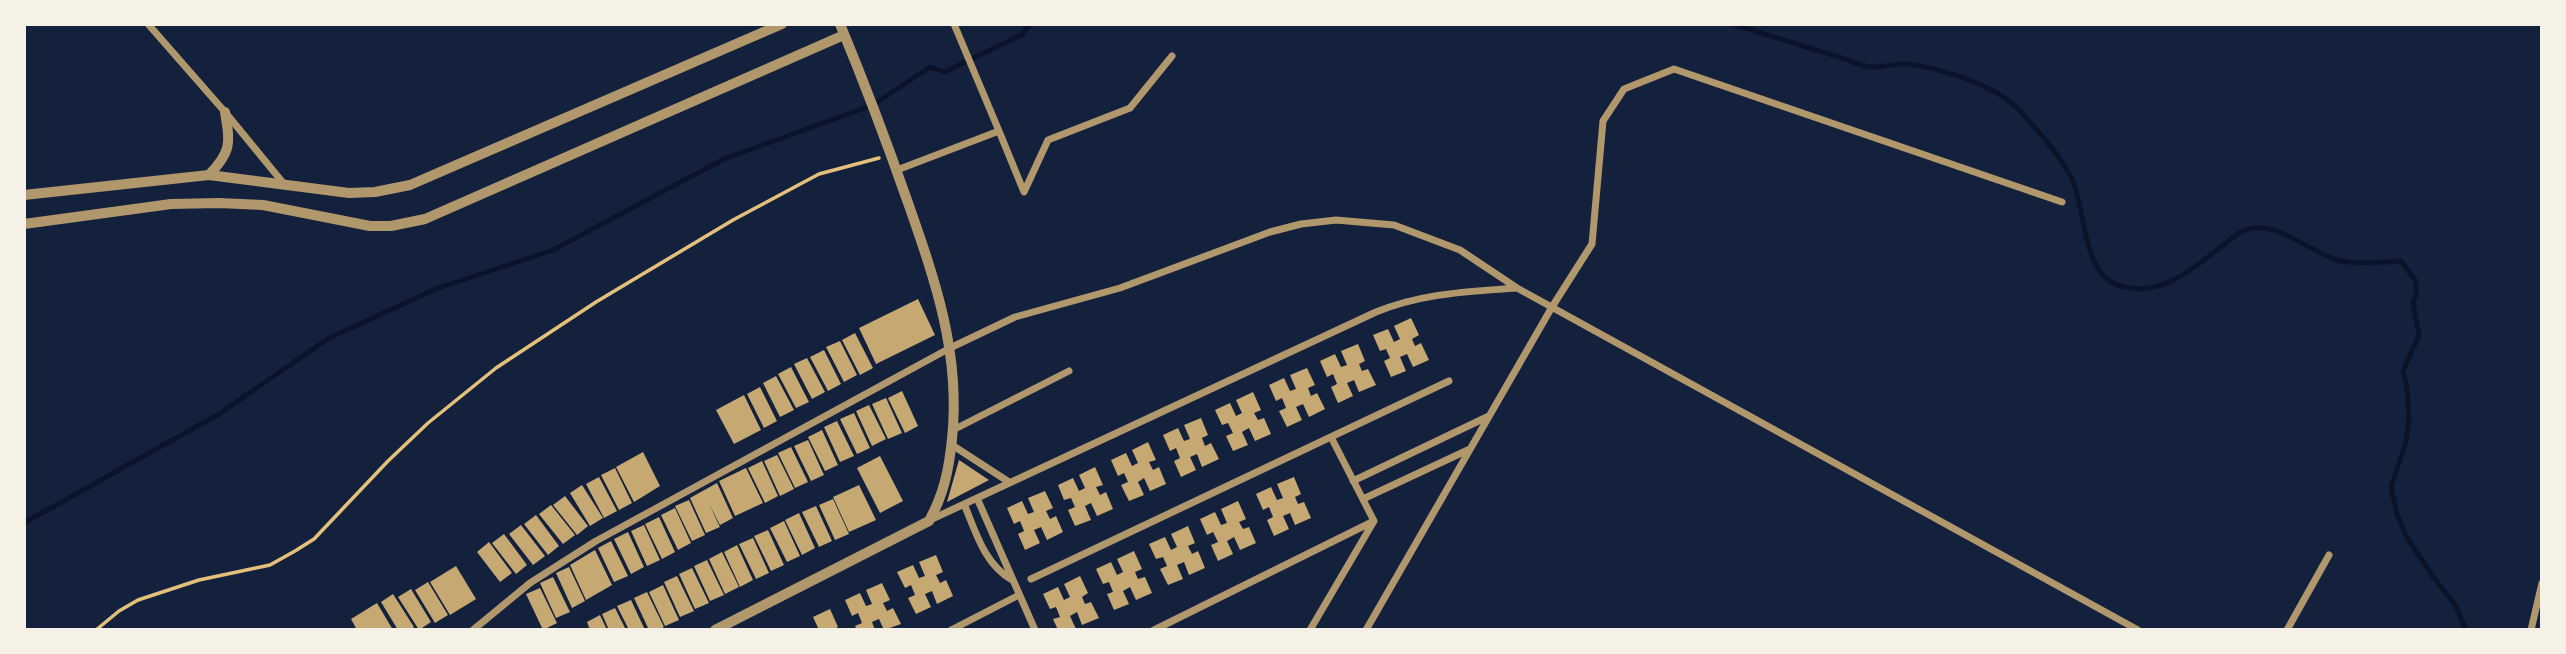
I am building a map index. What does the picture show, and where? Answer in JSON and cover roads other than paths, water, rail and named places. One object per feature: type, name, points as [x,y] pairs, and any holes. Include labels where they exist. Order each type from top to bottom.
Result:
[{"type":"street","points":[[148,24],[285,186]]},
{"type":"street","points":[[24,195],[209,175],[349,192],[375,192],[410,185],[782,24]]},
{"type":"street","points":[[954,24],[1024,192],[1048,139],[1130,108],[1172,56]]},
{"type":"street","points":[[24,224],[171,204],[219,203],[264,205],[370,226],[391,226],[425,219],[842,30],[897,170],[942,303],[950,348],[955,388],[953,430],[944,491],[929,521]]},
{"type":"street","points":[[1366,629],[1552,307],[1592,244],[1603,121],[1624,89],[1674,69],[2062,202]]},
{"type":"street","points":[[209,175],[223,160],[229,148],[225,112]]},
{"type":"street","points":[[897,170],[999,131]]},
{"type":"street","points":[[472,629],[530,583],[596,541],[950,348],[1015,317],[1120,288],[1270,232],[1301,224],[1336,220],[1376,222],[1419,233],[1460,250],[1517,288],[2138,629]]},
{"type":"street","points":[[715,629],[1009,482],[1394,304],[1436,294],[1517,288]]},
{"type":"street","points":[[953,430],[1069,371]]},
{"type":"street","points":[[1031,579],[1449,382]]},
{"type":"street","points":[[1353,481],[1489,415]]},
{"type":"street","points":[[1331,437],[1374,520]]},
{"type":"street","points":[[951,445],[1009,482]]},
{"type":"street","points":[[1363,499],[1470,449]]},
{"type":"street","points":[[977,498],[1035,629]]},
{"type":"street","points":[[964,504],[987,556],[998,572],[1012,580]]},
{"type":"street","points":[[1154,629],[1374,520]]},
{"type":"street","points":[[1310,629],[1374,520]]},
{"type":"street","points":[[2289,629],[2329,555]]},
{"type":"street","points":[[2531,629],[2542,583]]},
{"type":"street","points":[[951,629],[1019,595]]},
{"type":"waterway","points":[[24,523],[219,414],[329,338],[438,288],[553,250],[724,159],[873,105],[930,67],[945,72],[1021,35],[1031,24]]},
{"type":"waterway","points":[[1732,24],[1866,66],[1906,64],[1935,69],[1968,79],[2011,102],[2062,162],[2077,193],[2093,258],[2110,281],[2124,287],[2138,289],[2165,284],[2249,229],[2260,228],[2283,234],[2345,262],[2401,261],[2415,280],[2417,291],[2413,303],[2419,335],[2403,371],[2409,419],[2406,442],[2391,487],[2397,514],[2407,538],[2456,606],[2466,630]]}]
